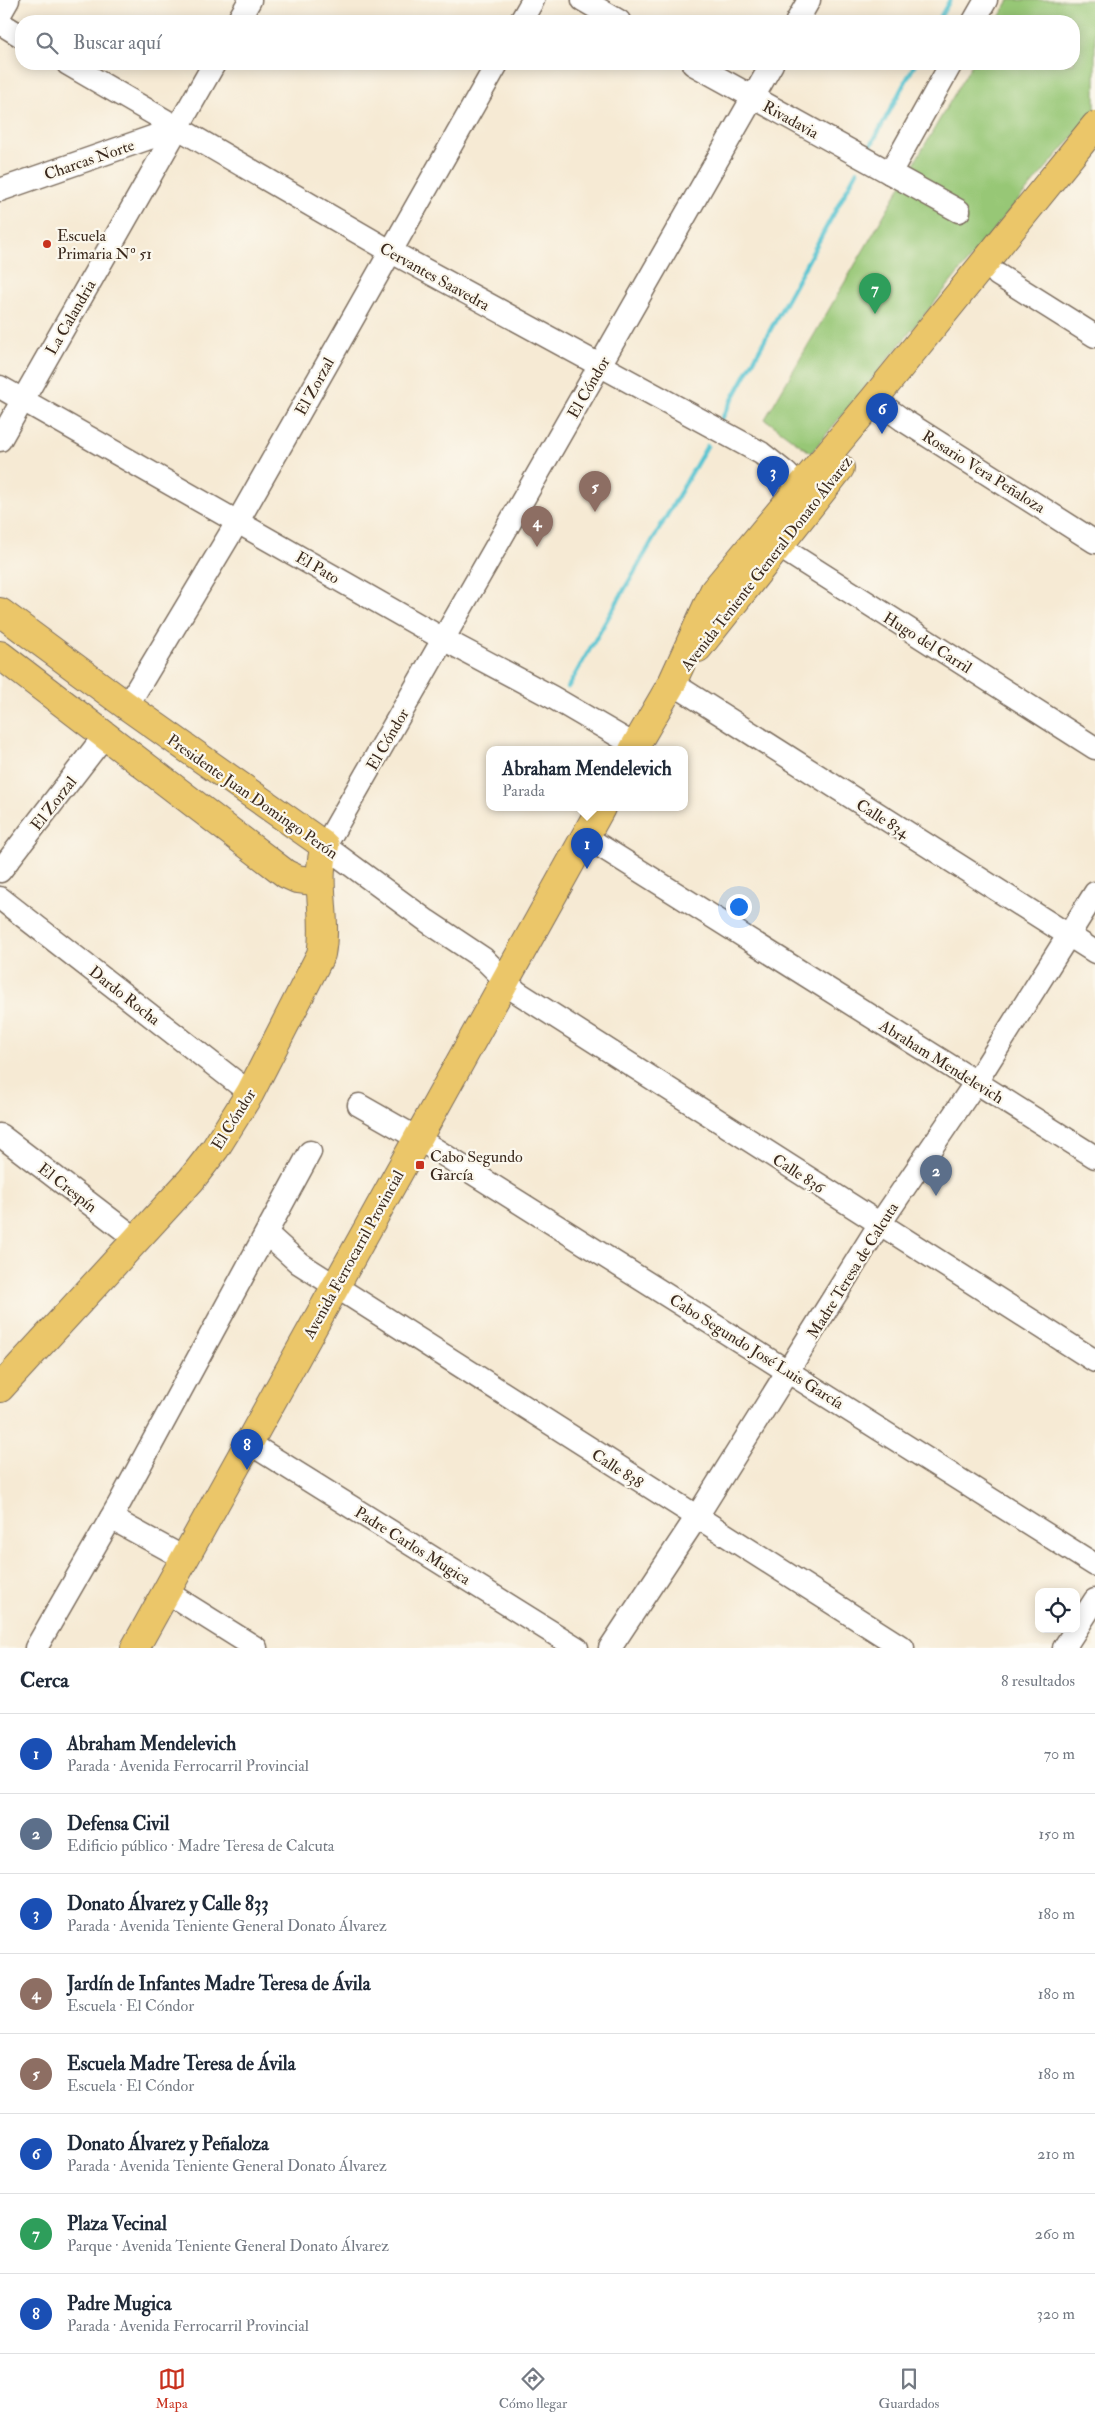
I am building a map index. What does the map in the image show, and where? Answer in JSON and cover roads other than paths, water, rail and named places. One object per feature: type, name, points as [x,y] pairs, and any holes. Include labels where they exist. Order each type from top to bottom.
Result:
[{"type":"main road","name":"Avenida Teniente General Donato Álvarez","points":[[672,683],[769,541],[800,487],[881,404],[998,275],[1093,140]]},
{"type":"main road","name":"Avenida Teniente General Donato Álvarez","points":[[769,541],[1093,140]]},
{"type":"main road","name":"Presidente Juan Domingo Perón","points":[[0,612],[127,706],[325,846]]},
{"type":"main road","name":"Presidente Juan Domingo Perón","points":[[0,655],[286,874],[297,879],[319,882]]},
{"type":"main road","points":[[636,746],[672,683]]},
{"type":"main road","name":"Avenida Ferrocarril Provincial","points":[[135,1648],[599,811]]},
{"type":"main road","name":"El Cóndor","points":[[3,1378],[190,1180],[215,1149],[250,1093],[321,954],[323,941],[319,882],[320,860],[325,846]]},
{"type":"street","points":[[0,14],[8,0]]},
{"type":"street","points":[[241,15],[250,0]]},
{"type":"street","points":[[524,15],[533,0]]},
{"type":"street","points":[[583,0],[609,15]]},
{"type":"street","points":[[800,15],[809,0]]},
{"type":"street","points":[[977,15],[986,0]]},
{"type":"street","points":[[0,24],[15,33]]},
{"type":"street","name":"Cervantes Saavedra","points":[[78,70],[390,251],[761,453],[800,487]]},
{"type":"street","name":"La Calandria","points":[[0,440],[211,70]]},
{"type":"street","name":"El Zorzal","points":[[127,706],[238,521],[494,70]]},
{"type":"street","name":"Rivadavia","points":[[704,70],[959,211]]},
{"type":"street","name":"El Cóndor","points":[[325,846],[445,640],[769,70]]},
{"type":"street","points":[[890,173],[948,70]]},
{"type":"street","name":"Charcas Norte","points":[[0,190],[178,128]]},
{"type":"street","points":[[998,275],[1095,336]]},
{"type":"street","name":"El Pato","points":[[0,387],[445,640],[552,697],[632,746]]},
{"type":"street","name":"Rosario Vera Peñaloza","points":[[881,404],[1095,542]]},
{"type":"street","name":"Hugo del Carril","points":[[769,541],[1095,748]]},
{"type":"street","name":"Calle 834","points":[[672,683],[1095,952]]},
{"type":"street","name":"El Zorzal","points":[[0,871],[105,736]]},
{"type":"street","name":"Abraham Mendelevich","points":[[586,837],[1095,1157]]},
{"type":"street","name":"Presidente Juan Domingo Perón","points":[[325,846],[427,921],[484,959],[506,981]]},
{"type":"street","name":"Madre Teresa de Calcuta","points":[[610,1648],[696,1518],[880,1225],[976,1082],[1095,893]]},
{"type":"street","name":"Dardo Rocha","points":[[0,898],[250,1093]]},
{"type":"street","name":"Calle 836","points":[[506,981],[517,992],[1095,1361]]},
{"type":"street","name":"Cabo Segundo José Luis García","points":[[359,1105],[417,1138],[1095,1565]]},
{"type":"street","name":"El Crespín","points":[[0,1135],[136,1239]]},
{"type":"street","points":[[36,1648],[111,1518],[310,1152]]},
{"type":"street","name":"Calle 838","points":[[267,1234],[299,1263],[696,1518],[903,1648]]},
{"type":"street","name":"Padre Carlos Mugica","points":[[249,1443],[577,1648]]},
{"type":"street","points":[[111,1518],[184,1558]]},
{"type":"street","points":[[165,1591],[256,1648]]},
{"type":"street","points":[[1064,1648],[1095,1600]]},
{"type":"waterway","points":[[941,15],[950,0]]},
{"type":"waterway","points":[[869,149],[912,70]]},
{"type":"waterway","points":[[720,422],[857,171]]},
{"type":"waterway","points":[[568,687],[707,446]]},
{"type":"place","name":"Escuela Primaria Nº 51","points":[[47,244]]},
{"type":"place","name":"Plaza Vecinal","points":[[875,314]]},
{"type":"place","name":"Donato Álvarez y Peñaloza","points":[[882,434]]},
{"type":"place","name":"Donato Álvarez y Calle 833","points":[[773,497]]},
{"type":"place","name":"Escuela Madre Teresa de Ávila","points":[[595,512]]},
{"type":"place","name":"Jardín de Infantes Madre Teresa de Ávila","points":[[537,547]]},
{"type":"place","name":"Abraham Mendelevich","points":[[587,869]]},
{"type":"place","name":"Cabo Segundo García","points":[[420,1165]]},
{"type":"place","name":"Defensa Civil","points":[[936,1196]]},
{"type":"place","name":"Padre Mugica","points":[[247,1470]]}]
